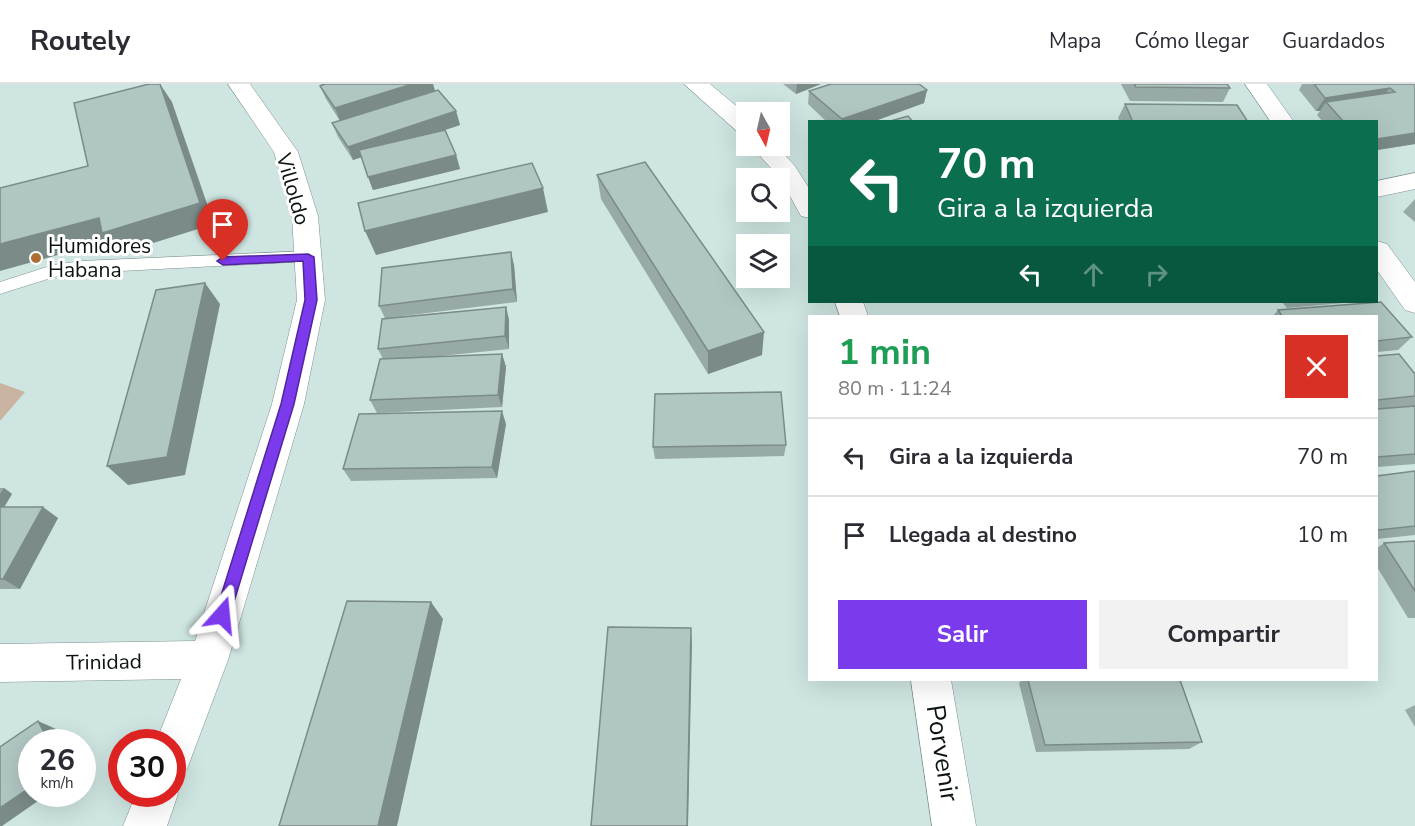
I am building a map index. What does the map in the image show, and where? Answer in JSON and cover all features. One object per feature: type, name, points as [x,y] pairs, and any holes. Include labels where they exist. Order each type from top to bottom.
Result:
[{"type":"street","name":"Villoldo","points":[[182,729],[208,660],[288,404],[311,300],[305,216],[286,152],[239,84]]},
{"type":"street","points":[[695,84],[717,99],[736,117]]},
{"type":"street","points":[[1256,84],[1282,120]]},
{"type":"street","points":[[772,156],[786,171],[808,207]]},
{"type":"street","points":[[1378,189],[1415,181]]},
{"type":"street","points":[[1378,251],[1415,303]]},
{"type":"street","name":"Trinidad","points":[[0,663],[208,660]]},
{"type":"street","name":"Porvenir","points":[[932,681],[954,826]]},
{"type":"street","points":[[145,826],[152,807]]},
{"type":"lane","points":[[0,288],[53,271],[82,267],[308,257]]},
{"type":"shaded area","points":[[0,383],[25,392],[0,421]]},
{"type":"building","points":[[149,84],[160,84],[200,203],[102,233],[99,218],[0,244],[0,188],[88,166],[74,103]]},
{"type":"building","points":[[325,84],[412,84],[335,108],[320,86]]},
{"type":"building","points":[[831,84],[919,84],[927,90],[842,119],[809,91]]},
{"type":"building","points":[[1134,84],[1227,84],[1230,88],[1136,87]]},
{"type":"building","points":[[1314,84],[1415,84],[1415,133],[1378,139],[1378,120],[1342,120],[1326,102],[1395,92],[1390,88],[1325,98]]},
{"type":"building","points":[[438,90],[456,111],[348,147],[332,123]]},
{"type":"building","points":[[1125,104],[1237,105],[1247,120],[1132,120]]},
{"type":"building","points":[[908,116],[911,120],[894,120]]},
{"type":"building","points":[[445,130],[456,155],[368,177],[359,150]]},
{"type":"building","points":[[645,162],[764,332],[708,351],[597,175]]},
{"type":"building","points":[[532,163],[543,188],[365,231],[358,203]]},
{"type":"building","points":[[511,252],[513,289],[379,306],[382,268]]},
{"type":"building","points":[[205,283],[167,457],[107,466],[156,290]]},
{"type":"building","points":[[1381,302],[1412,337],[1378,341],[1378,315],[1281,315],[1278,310],[1378,303]]},
{"type":"building","points":[[506,307],[505,336],[378,349],[382,319]]},
{"type":"building","points":[[502,354],[498,395],[370,400],[380,359]]},
{"type":"building","points":[[1399,354],[1415,374],[1415,396],[1378,400],[1378,356]]},
{"type":"building","points":[[781,392],[786,445],[653,447],[655,394]]},
{"type":"building","points":[[1415,406],[1415,454],[1378,457],[1378,409]]},
{"type":"building","points":[[502,411],[492,467],[343,469],[359,414]]},
{"type":"building","points":[[1415,471],[1415,526],[1378,530],[1378,476]]},
{"type":"building","points":[[0,507],[43,507],[3,579],[0,579]]},
{"type":"building","points":[[1415,541],[1415,591],[1384,543]]},
{"type":"building","points":[[347,601],[431,602],[378,826],[279,826]]},
{"type":"building","points":[[608,627],[691,628],[687,826],[591,826]]},
{"type":"building","points":[[1028,681],[1180,681],[1202,742],[1045,745]]},
{"type":"building","points":[[38,721],[42,729],[26,729]]},
{"type":"building","points":[[18,735],[18,796],[0,808],[0,747]]},
{"type":"place","name":"Humidores Habana","points":[[36,258]]},
{"type":"route","points":[[222,615],[288,404],[311,300],[308,257],[223,261]]}]
